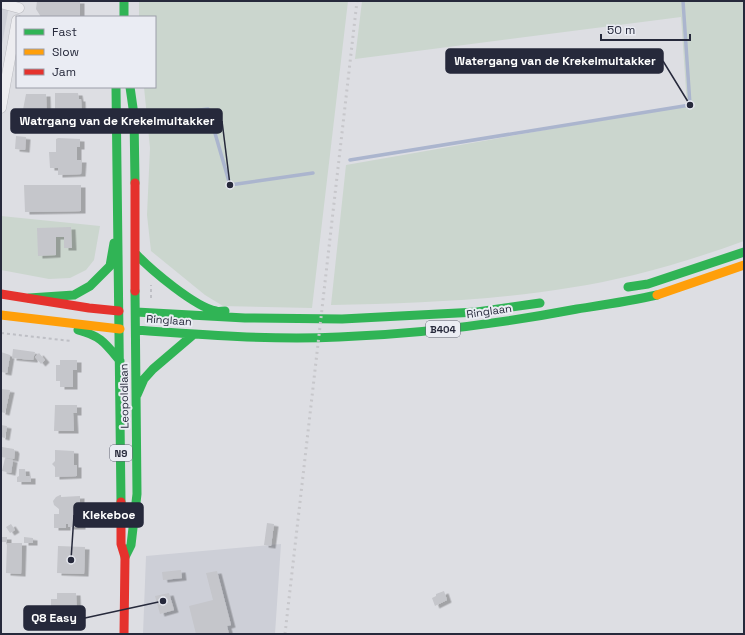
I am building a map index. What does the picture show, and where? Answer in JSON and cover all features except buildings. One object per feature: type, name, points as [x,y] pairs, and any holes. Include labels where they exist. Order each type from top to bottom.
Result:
[{"type":"main road","points":[[124,1],[124,16]]},
{"type":"main road","name":"N9","points":[[116,88],[120,329]]},
{"type":"main road","name":"N9","points":[[130,88],[134,115],[136,330]]},
{"type":"main road","points":[[28,298],[74,295],[90,286],[110,266],[113,247],[118,232]]},
{"type":"main road","points":[[618,289],[648,284],[744,252]]},
{"type":"main road","points":[[136,254],[156,273],[203,306],[216,311],[237,312],[245,318]]},
{"type":"main road","name":"Ringlaan","points":[[120,329],[277,338],[391,334],[476,326],[530,318],[656,295],[744,265]]},
{"type":"main road","points":[[1,294],[52,303],[119,311]]},
{"type":"main road","name":"Ringlaan","points":[[119,311],[245,318],[342,319],[477,312],[550,302]]},
{"type":"main road","points":[[1,315],[120,329]]},
{"type":"main road","points":[[63,323],[80,331],[94,334],[105,343],[120,361]]},
{"type":"main road","name":"Leopoldlaan","points":[[120,329],[121,544],[125,557],[124,634]]},
{"type":"main road","name":"Leopoldlaan","points":[[125,557],[131,545],[137,494],[136,330]]},
{"type":"main road","points":[[136,397],[144,379],[194,334]]},
{"type":"street","points":[[1,3],[19,9]]},
{"type":"street","points":[[1,108],[16,26]]},
{"type":"path","points":[[151,313],[151,279],[156,273]]},
{"type":"path","points":[[1,333],[75,341]]},
{"type":"shaded area","points":[[1,1],[10,1],[1,50]]},
{"type":"shaded area","points":[[139,1],[348,1],[312,308],[223,306],[205,295],[151,251],[147,215],[150,148],[144,88],[156,88],[156,16],[139,16]]},
{"type":"shaded area","points":[[362,1],[744,1],[744,241],[689,260],[634,275],[559,290],[521,295],[445,301],[331,305],[346,165],[687,105],[681,17],[355,59]]},
{"type":"shaded area","points":[[1,216],[100,226],[94,260],[86,270],[70,278],[49,279],[1,270]]},
{"type":"shaded area","points":[[281,544],[275,634],[143,634],[146,556]]},
{"type":"waterway","points":[[350,160],[690,105],[683,1]]},
{"type":"waterway","points":[[151,116],[208,109],[230,185],[313,173]]},
{"type":"railway","points":[[285,634],[357,1]]},
{"type":"traffic: fast","points":[[124,1],[124,16]]},
{"type":"traffic: fast","points":[[116,88],[121,502]]},
{"type":"traffic: fast","points":[[130,88],[134,115],[135,183]]},
{"type":"traffic: fast","points":[[29,298],[74,295],[90,286],[110,266],[114,243]]},
{"type":"traffic: fast","points":[[628,287],[648,284],[744,252]]},
{"type":"traffic: fast","points":[[136,254],[162,278],[197,303],[217,311],[225,311]]},
{"type":"traffic: fast","points":[[125,557],[131,545],[137,494],[135,291]]},
{"type":"traffic: fast","points":[[136,330],[263,337],[314,338],[369,336],[488,324],[657,295]]},
{"type":"traffic: fast","points":[[136,312],[245,318],[342,319],[477,312],[540,303]]},
{"type":"traffic: fast","points":[[78,330],[86,332],[102,341],[120,361]]},
{"type":"traffic: fast","points":[[137,395],[144,379],[153,369],[194,334]]},
{"type":"traffic: slow","points":[[657,295],[744,265]]},
{"type":"traffic: slow","points":[[1,315],[120,329]]},
{"type":"traffic: jam","points":[[135,183],[135,291]]},
{"type":"traffic: jam","points":[[1,294],[89,308],[119,311]]},
{"type":"traffic: jam","points":[[121,502],[121,544],[125,557],[124,634]]},
{"type":"place","name":"Watergang van de Krekelmuitakker","points":[[690,105]]},
{"type":"place","name":"Watrgang van de Krekelmuitakker","points":[[230,185]]},
{"type":"place","name":"Kiekeboe","points":[[71,560]]},
{"type":"place","name":"Q8 Easy","points":[[163,601]]}]
